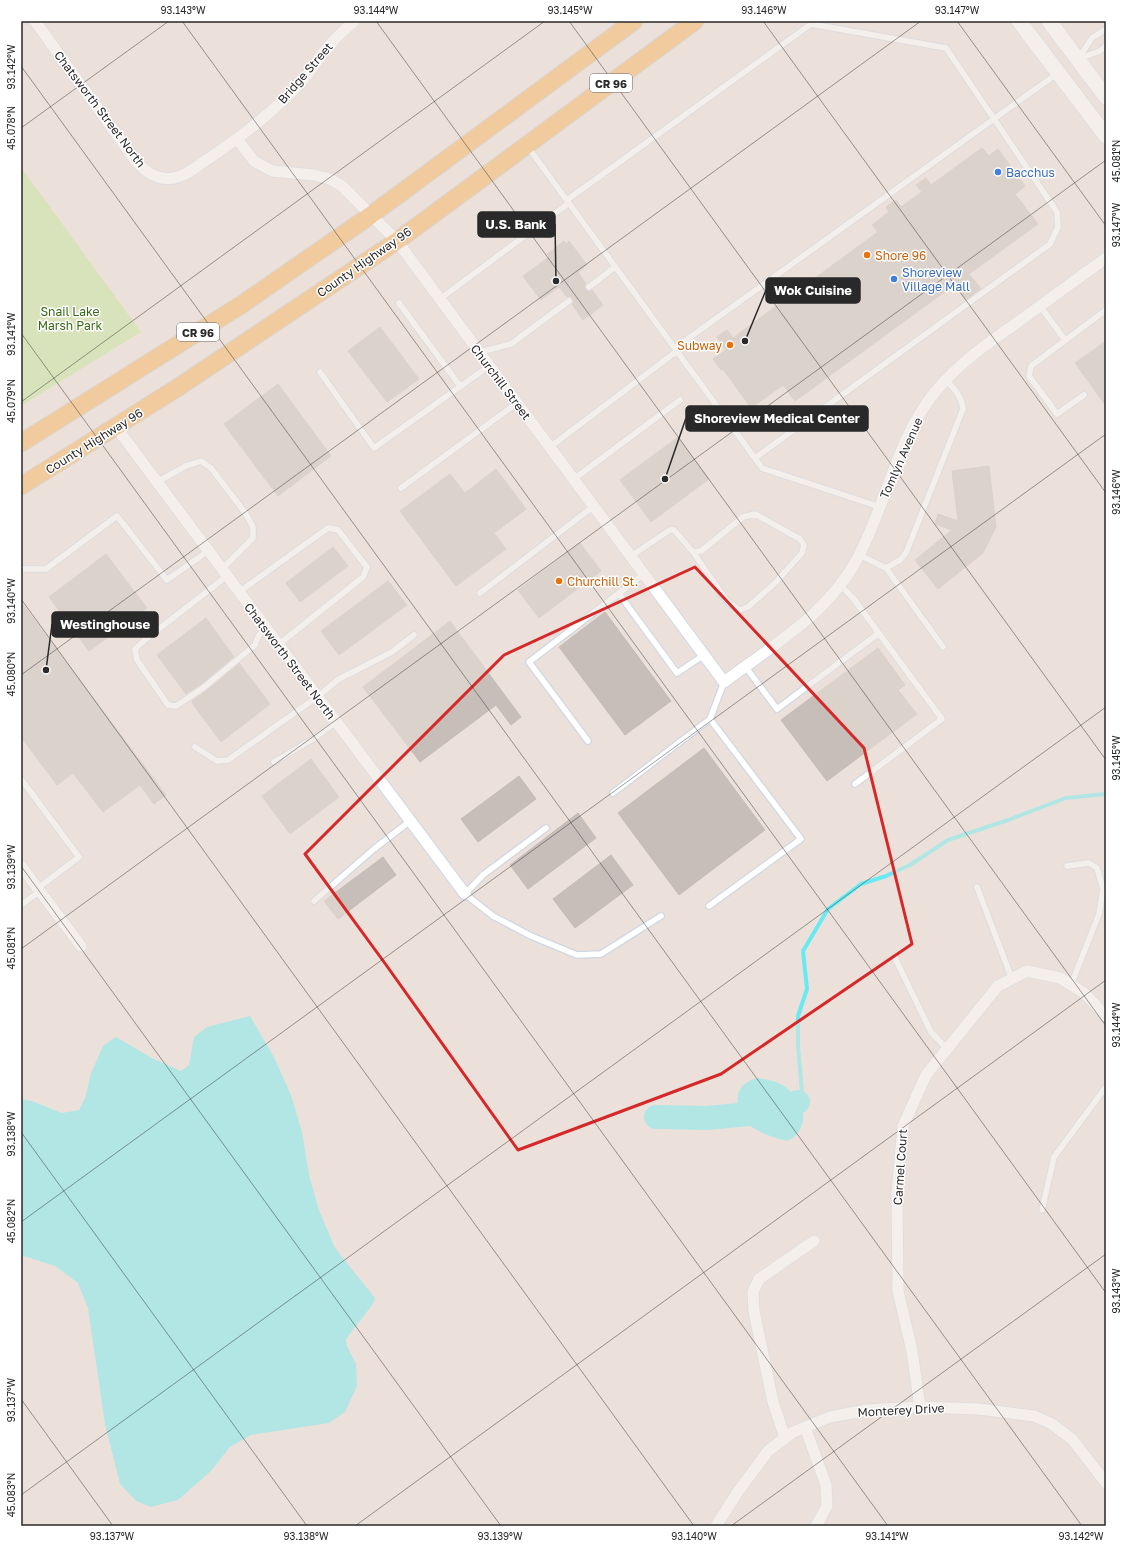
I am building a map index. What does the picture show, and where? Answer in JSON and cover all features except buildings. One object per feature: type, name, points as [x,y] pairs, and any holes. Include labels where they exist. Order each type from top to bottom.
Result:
[{"type":"main road","name":"CR 96","points":[[21,443],[241,305],[371,215],[634,21]]},
{"type":"main road","name":"County Highway 96","points":[[21,486],[177,388],[397,241],[696,21]]},
{"type":"main road","points":[[1019,21],[1106,136]]},
{"type":"main road","points":[[1049,21],[1106,97]]},
{"type":"street","name":"Chatsworth Street North","points":[[35,21],[135,160],[142,169],[150,175],[162,178],[174,178],[185,174],[237,139]]},
{"type":"street","name":"Bridge Street","points":[[237,139],[269,114],[304,78],[330,45],[354,21]]},
{"type":"street","name":"Churchill Street","points":[[237,139],[254,161],[272,171],[314,175],[330,179],[342,186],[397,241],[724,682]]},
{"type":"street","name":"Tomlyn Avenue","points":[[724,682],[797,628],[821,608],[840,585],[859,555],[918,416],[935,392],[954,371],[976,352],[1106,258]]},
{"type":"street","name":"Chatsworth Street North","points":[[116,427],[465,894]]},
{"type":"street","points":[[21,866],[81,946]]},
{"type":"street","name":"Carmel Court","points":[[920,1407],[912,1351],[898,1291],[897,1193],[902,1126],[926,1075],[998,986],[1027,971],[1060,978],[1084,993],[1106,1016]]},
{"type":"street","points":[[785,1438],[773,1402],[754,1311],[753,1292],[759,1279],[814,1241]]},
{"type":"street","name":"Monterey Drive","points":[[716,1526],[737,1493],[768,1451],[793,1432],[830,1417],[866,1410],[920,1407],[979,1409],[1034,1416],[1052,1424],[1072,1439],[1106,1483]]},
{"type":"street","points":[[805,1427],[826,1485],[827,1506],[816,1526]]},
{"type":"lane","points":[[440,299],[568,202],[811,24],[946,48],[1058,212],[1058,226],[1050,244],[755,458]]},
{"type":"lane","points":[[1078,59],[1092,38],[1106,29]]},
{"type":"lane","points":[[1078,59],[1100,51],[1106,46]]},
{"type":"lane","points":[[550,447],[676,350],[1058,73]]},
{"type":"lane","points":[[526,146],[762,468],[880,507]]},
{"type":"lane","points":[[589,287],[615,267]]},
{"type":"lane","points":[[479,352],[512,344],[569,301]]},
{"type":"lane","points":[[399,303],[460,386]]},
{"type":"lane","points":[[1040,306],[1065,340]]},
{"type":"lane","points":[[1084,395],[1058,414],[1029,376],[1030,366],[1106,310]]},
{"type":"lane","points":[[320,372],[374,448],[489,366]]},
{"type":"lane","points":[[886,568],[900,560],[906,553],[963,409],[963,401],[959,394],[946,380]]},
{"type":"lane","points":[[574,479],[680,400]]},
{"type":"lane","points":[[401,488],[517,403]]},
{"type":"lane","points":[[157,482],[186,466],[201,461],[211,468],[246,514],[253,527],[253,538],[224,573],[135,649],[137,660],[168,705],[176,706],[203,688],[255,645],[259,635],[266,628]]},
{"type":"lane","points":[[480,593],[594,506]]},
{"type":"lane","points":[[631,556],[670,530],[674,530],[693,552],[728,601],[739,610],[748,606],[775,583],[802,553],[804,546],[800,539],[755,514],[743,517],[701,551],[693,552]]},
{"type":"lane","points":[[21,570],[46,569],[117,516],[167,580],[208,550]]},
{"type":"lane","points":[[239,592],[328,528],[338,530],[367,567],[363,577],[278,645]]},
{"type":"lane","points":[[859,555],[886,568],[943,647]]},
{"type":"lane","points":[[588,741],[529,662],[644,574]]},
{"type":"lane","points":[[840,585],[853,598],[942,718],[855,784]]},
{"type":"lane","points":[[619,594],[676,674],[704,655]]},
{"type":"lane","points":[[745,666],[777,709],[879,633]]},
{"type":"lane","points":[[195,747],[217,761],[228,760],[318,697],[339,679],[392,652],[414,635]]},
{"type":"lane","points":[[613,794],[710,719],[724,682]]},
{"type":"lane","points":[[709,906],[800,839],[710,719]]},
{"type":"lane","points":[[274,762],[313,739],[336,722]]},
{"type":"lane","points":[[21,779],[79,857],[21,905]]},
{"type":"lane","points":[[314,901],[374,849],[410,821]]},
{"type":"lane","points":[[546,828],[483,875],[465,894],[493,916],[531,936],[577,955],[601,954],[661,916]]},
{"type":"lane","points":[[1067,866],[1089,863],[1096,868],[1103,889],[1099,914],[1071,985]]},
{"type":"lane","points":[[977,887],[1012,979]]},
{"type":"lane","points":[[895,958],[931,1032],[947,1050]]},
{"type":"lane","points":[[1042,1210],[1054,1157],[1106,1087]]},
{"type":"highlighted area","points":[[695,567],[864,748],[912,944],[721,1074],[518,1150],[305,854],[504,655]]},
{"type":"green space","name":"Snail Lake Marsh Park","points":[[21,167],[141,332],[21,406]]},
{"type":"water","points":[[250,1016],[274,1057],[291,1095],[302,1132],[309,1175],[319,1210],[335,1248],[375,1298],[373,1304],[346,1339],[347,1346],[356,1364],[357,1386],[345,1412],[329,1423],[251,1435],[230,1447],[211,1471],[178,1500],[151,1507],[136,1501],[120,1484],[105,1424],[88,1308],[78,1283],[55,1266],[21,1255],[21,1099],[32,1101],[62,1113],[79,1110],[85,1098],[91,1073],[103,1046],[116,1037],[152,1058],[181,1071],[189,1065],[194,1037],[207,1027]]},
{"type":"water","points":[[757,1078],[781,1084],[794,1095],[798,1101],[803,1114],[803,1121],[801,1128],[796,1135],[787,1141],[760,1132],[745,1121],[740,1114],[738,1105],[739,1092],[745,1084]]},
{"type":"waterway","points":[[798,1102],[802,1093],[798,1046],[798,1016],[807,989],[803,951],[828,909],[861,884],[886,876],[910,865],[948,840],[1008,820],[1066,798],[1106,794]]},
{"type":"waterway","points":[[656,1117],[707,1118],[771,1112],[798,1102]]},
{"type":"place","name":"Bacchus","points":[[998,172]]},
{"type":"place","name":"Shore 96","points":[[867,255]]},
{"type":"place","name":"Shoreview Village Mall","points":[[894,279]]},
{"type":"place","name":"U.S. Bank","points":[[556,281]]},
{"type":"place","name":"Wok Cuisine","points":[[745,341]]},
{"type":"place","name":"Subway","points":[[730,345]]},
{"type":"place","name":"Shoreview Medical Center","points":[[665,479]]},
{"type":"place","name":"Churchill St.","points":[[559,581]]},
{"type":"place","name":"Westinghouse","points":[[46,670]]}]
